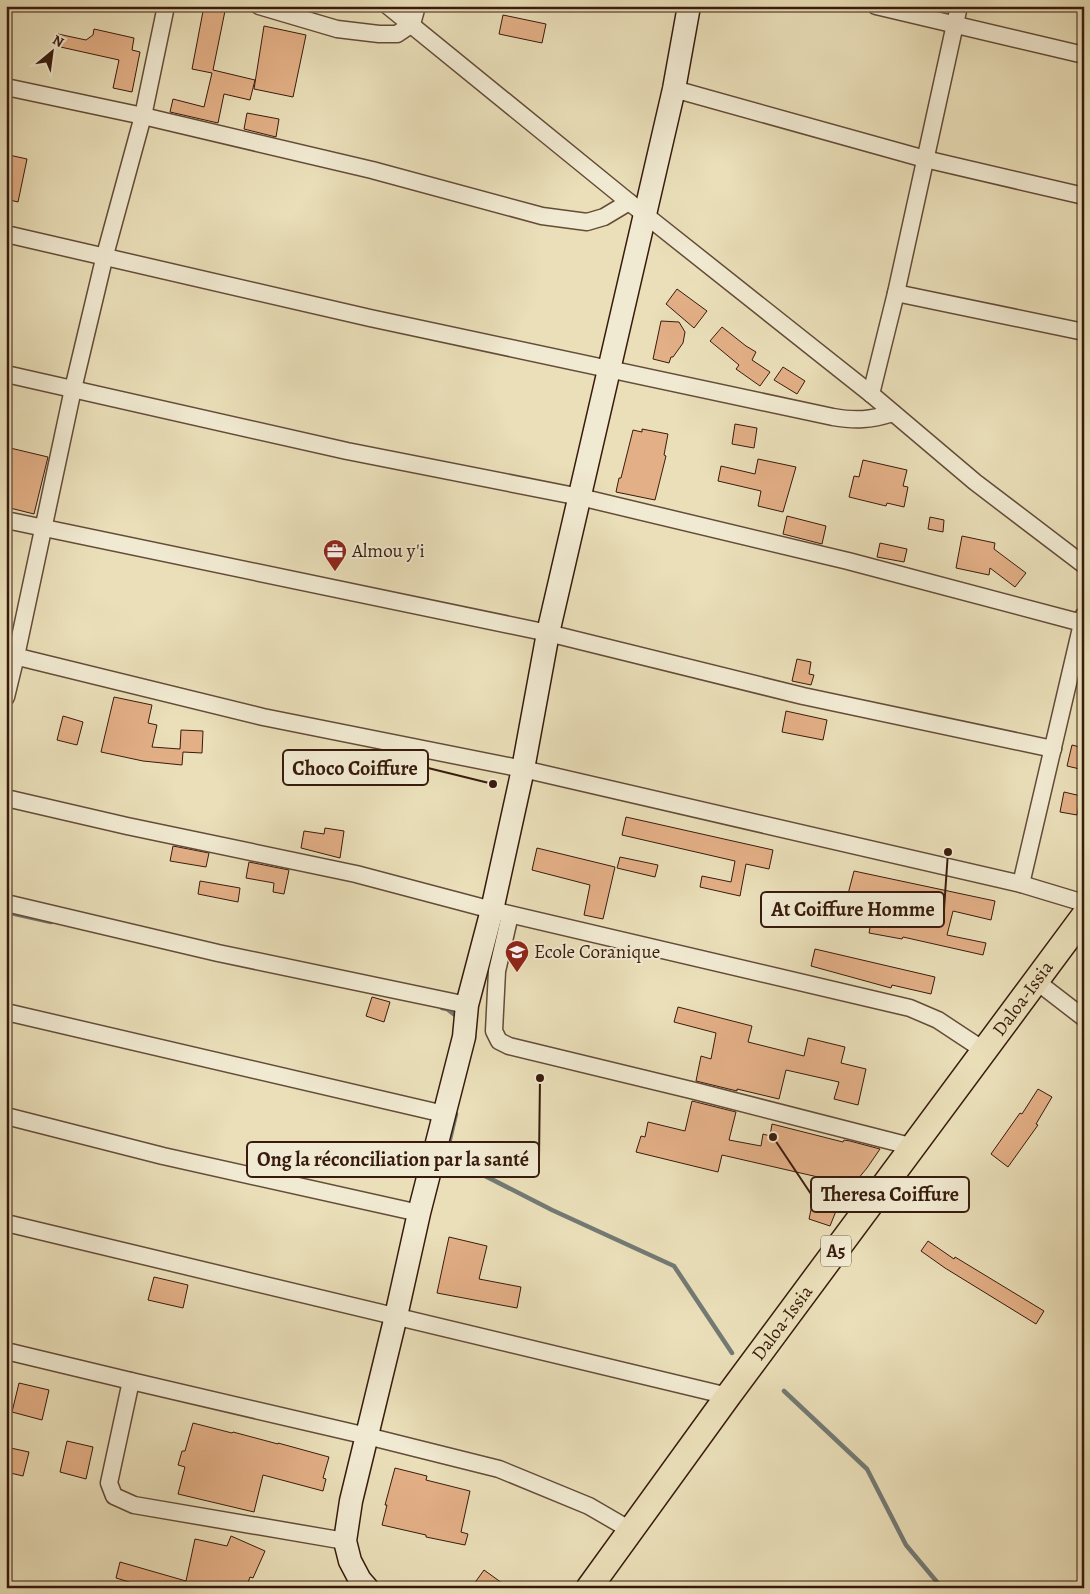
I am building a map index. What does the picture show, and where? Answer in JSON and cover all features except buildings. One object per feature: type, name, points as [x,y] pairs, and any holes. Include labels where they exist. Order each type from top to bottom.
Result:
[{"type":"main road","name":"Daloa-Issia","points":[[589,1588],[728,1396],[1084,916]]},
{"type":"street","points":[[6,697],[11,655],[44,529],[73,389],[105,256],[143,116],[166,6]]},
{"type":"street","points":[[259,6],[285,10],[337,29],[379,34],[397,34],[412,24],[417,6]]},
{"type":"street","points":[[388,6],[637,208],[871,394],[975,482],[1084,565]]},
{"type":"street","points":[[689,6],[674,89],[637,208],[608,369],[548,634],[523,769],[501,912],[494,1031],[499,1041],[509,1046],[695,1090],[914,1146]]},
{"type":"street","points":[[876,6],[1084,55]]},
{"type":"street","points":[[871,394],[896,293],[959,6]]},
{"type":"street","points":[[6,87],[143,116],[372,170],[542,216],[587,222],[637,208]]},
{"type":"street","points":[[674,89],[926,159],[1084,196]]},
{"type":"street","points":[[6,234],[370,318],[853,420],[872,420],[893,413]]},
{"type":"street","points":[[896,293],[1084,332]]},
{"type":"street","points":[[6,374],[347,451],[580,497],[1083,619],[1021,884]]},
{"type":"street","points":[[6,520],[548,634],[803,696],[1053,749]]},
{"type":"street","points":[[11,655],[262,718],[523,769],[1021,884],[1084,903]]},
{"type":"street","points":[[6,798],[127,826],[356,874],[501,912],[910,1008],[938,1020],[985,1051]]},
{"type":"street","points":[[6,903],[218,953],[466,1017]]},
{"type":"street","points":[[367,1588],[360,1580],[350,1561],[345,1541],[351,1501],[466,1017],[501,912]]},
{"type":"street","points":[[1036,981],[1084,1018]]},
{"type":"street","points":[[6,1012],[444,1114]]},
{"type":"street","points":[[6,1116],[163,1156],[419,1214]]},
{"type":"street","points":[[6,1223],[728,1396]]},
{"type":"street","points":[[6,1351],[499,1469],[589,1506],[632,1531]]},
{"type":"street","points":[[131,1382],[109,1483],[114,1496],[134,1505],[345,1541]]},
{"type":"waterway","points":[[6,912],[51,922]]},
{"type":"waterway","points":[[442,1008],[447,1009],[459,1018]]},
{"type":"waterway","points":[[456,1114],[446,1156],[552,1210],[674,1266],[732,1353]]},
{"type":"waterway","points":[[784,1391],[867,1469],[906,1545],[942,1588]]},
{"type":"place","name":"Almou y'i","points":[[335,572]]},
{"type":"place","name":"Choco Coiffure","points":[[493,784]]},
{"type":"place","name":"At Coiffure Homme","points":[[948,852]]},
{"type":"place","name":"Ecole Coranique","points":[[517,973]]},
{"type":"place","name":"Ong la réconciliation par la santé","points":[[540,1078]]},
{"type":"place","name":"Theresa Coiffure","points":[[773,1137]]}]
